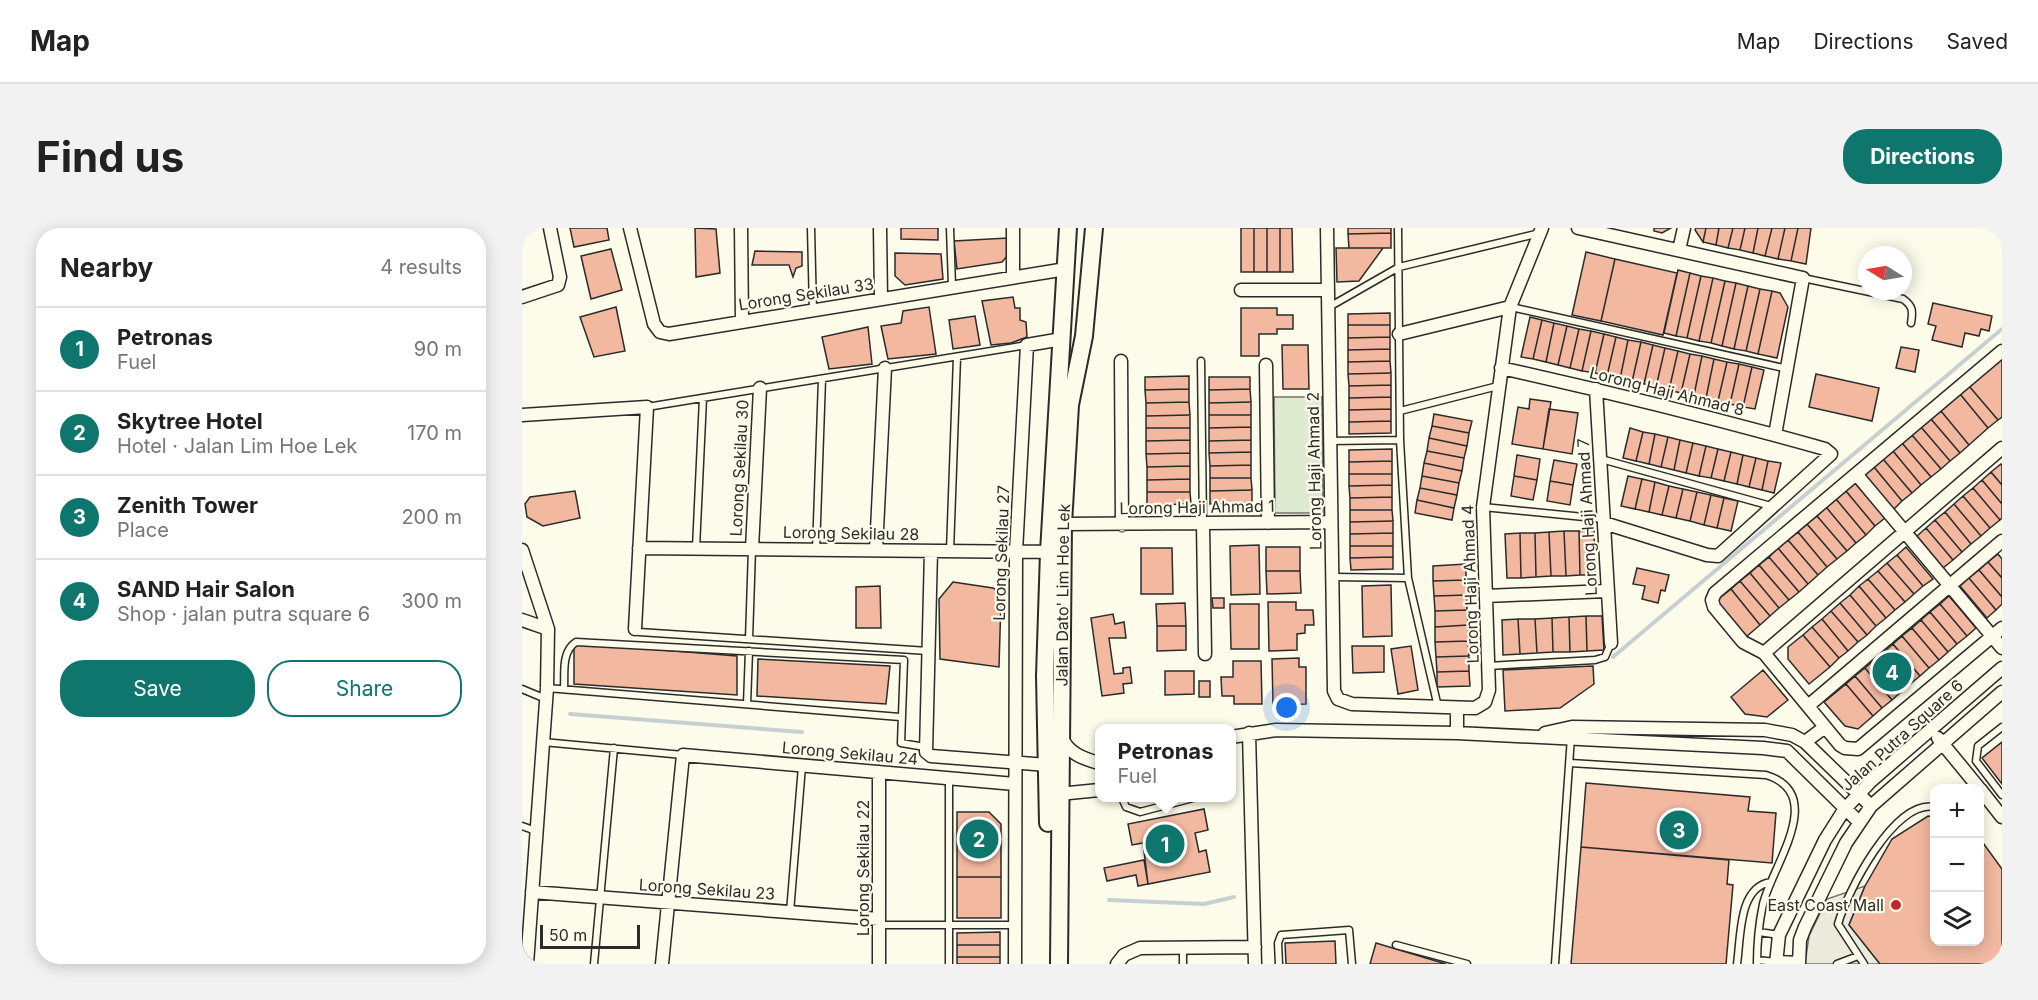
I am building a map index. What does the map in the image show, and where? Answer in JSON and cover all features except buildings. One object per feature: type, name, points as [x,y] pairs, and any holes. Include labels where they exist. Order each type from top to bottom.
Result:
[{"type":"street","points":[[522,297],[558,285],[560,277],[550,228]]},
{"type":"street","name":"Lorong Sekilau 33","points":[[630,228],[656,329],[669,334],[1066,269]]},
{"type":"street","points":[[741,228],[742,321]]},
{"type":"street","points":[[880,228],[881,299]]},
{"type":"street","points":[[1013,228],[1013,276]]},
{"type":"street","name":"Jalan Dato' Lim Hoe Lek","points":[[1059,964],[1060,730],[1056,552],[1062,339],[1068,228]]},
{"type":"street","name":"Jalan Dato' Lim Hoe Lek","points":[[1050,964],[1045,676],[1056,552],[1063,524],[1070,405],[1084,336],[1094,228]]},
{"type":"street","name":"Lorong Haji Ahmad 2","points":[[1327,228],[1334,691],[1338,699],[1352,704]]},
{"type":"street","points":[[1578,228],[1803,278],[1789,369],[1775,435]]},
{"type":"street","points":[[1679,250],[1684,228]]},
{"type":"street","name":"Lorong Haji Ahmad 4","points":[[1352,704],[1475,708],[1485,702],[1489,690],[1483,507],[1510,307],[1541,230]]},
{"type":"street","points":[[1241,290],[1328,290]]},
{"type":"street","points":[[1399,334],[1510,307]]},
{"type":"street","points":[[1028,345],[1062,339]]},
{"type":"street","name":"Lorong Sekilau 27","points":[[1015,964],[1016,552],[1028,345]]},
{"type":"street","name":"Jalan Putra Square 6","points":[[1997,632],[1864,746],[1858,749],[1845,748],[1764,653],[1743,642],[1714,607],[1712,600],[1715,593],[2002,351]]},
{"type":"street","points":[[1121,361],[1122,525]]},
{"type":"street","points":[[1266,365],[1268,523]]},
{"type":"street","points":[[876,550],[885,368]]},
{"type":"street","name":"Lorong Haji Ahmad 8","points":[[1501,368],[1596,389],[1775,435],[1830,452],[1830,457],[1775,507]]},
{"type":"street","name":"Lorong Sekilau 30","points":[[752,549],[760,388]]},
{"type":"street","name":"Lorong Haji Ahmad 7","points":[[1596,389],[1606,591],[1611,643]]},
{"type":"street","points":[[522,415],[647,407],[635,629]]},
{"type":"street","points":[[1764,653],[2002,448]]},
{"type":"street","points":[[1857,475],[1950,585],[1997,632],[2002,648]]},
{"type":"street","points":[[1604,521],[1715,556],[1721,555],[1775,507]]},
{"type":"street","name":"Lorong Haji Ahmad 1","points":[[1063,524],[1331,522]]},
{"type":"street","points":[[1203,524],[1205,654]]},
{"type":"street","points":[[1808,706],[2002,541]]},
{"type":"street","name":"Lorong Sekilau 28","points":[[639,548],[1056,552]]},
{"type":"street","points":[[522,550],[548,629],[546,693],[527,964]]},
{"type":"street","points":[[932,551],[925,747],[931,756],[1047,765]]},
{"type":"street","points":[[1486,596],[1606,591]]},
{"type":"street","points":[[522,620],[548,629]]},
{"type":"street","name":"Jalan Putra Square 6","points":[[1776,963],[1779,935],[1825,840],[1844,810],[1858,793],[2002,668]]},
{"type":"street","name":"Jalan Putra Square 6","points":[[1799,964],[1800,940],[1846,843],[1859,822],[1871,806],[2002,692]]},
{"type":"street","points":[[1457,708],[1457,733]]},
{"type":"street","points":[[1535,735],[1572,727],[1765,730],[1792,735],[1805,742],[1871,806]]},
{"type":"street","points":[[1805,742],[1825,727]]},
{"type":"street","points":[[1931,729],[1975,784]]},
{"type":"street","points":[[1060,730],[1065,745],[1078,756],[1095,762]]},
{"type":"street","points":[[1236,736],[1276,730],[1535,735],[1571,740],[1787,751],[1844,810],[1859,822]]},
{"type":"street","points":[[1249,733],[1255,964]]},
{"type":"street","points":[[662,964],[683,754]]},
{"type":"street","name":"Lorong Sekilau 24","points":[[683,754],[1015,784]]},
{"type":"street","name":"Lorong Sekilau 22","points":[[879,772],[879,964]]},
{"type":"street","points":[[1059,794],[1095,790]]},
{"type":"street","points":[[1984,795],[2002,817]]},
{"type":"street","points":[[1058,875],[1064,906],[1068,964]]},
{"type":"street","name":"Lorong Sekilau 23","points":[[532,892],[790,912],[879,922]]},
{"type":"street","points":[[1779,935],[1800,940]]},
{"type":"street","points":[[1117,964],[1131,950],[1255,947]]},
{"type":"street","points":[[1776,963],[1799,964]]},
{"type":"lane","points":[[811,228],[813,311]]},
{"type":"lane","points":[[950,228],[952,286]]},
{"type":"lane","points":[[1398,228],[1400,440],[1408,578],[1438,707]]},
{"type":"lane","points":[[1328,307],[1399,267],[1541,230]]},
{"type":"lane","points":[[1803,278],[1903,299],[1911,305],[1913,311],[1911,323]]},
{"type":"lane","points":[[1510,307],[1789,369]]},
{"type":"lane","points":[[647,407],[1028,345]]},
{"type":"lane","points":[[950,551],[957,357]]},
{"type":"lane","points":[[1201,360],[1203,524]]},
{"type":"lane","points":[[816,549],[822,379]]},
{"type":"lane","points":[[1400,411],[1498,386]]},
{"type":"lane","points":[[696,548],[703,398]]},
{"type":"lane","points":[[1330,441],[1400,440]]},
{"type":"lane","points":[[1601,459],[1775,507]]},
{"type":"lane","points":[[1483,507],[1604,521]]},
{"type":"lane","points":[[749,639],[752,549]]},
{"type":"lane","points":[[1332,577],[1408,578]]},
{"type":"lane","points":[[635,629],[639,632],[928,651]]},
{"type":"lane","points":[[564,689],[566,654],[569,647],[576,642],[904,660],[900,717],[901,742],[908,746],[925,747]]},
{"type":"lane","points":[[1488,666],[1595,660],[1605,657],[1611,643]]},
{"type":"lane","points":[[747,704],[749,651]]},
{"type":"lane","points":[[522,689],[546,693],[564,689],[900,717]]},
{"type":"lane","points":[[1555,964],[1572,727]]},
{"type":"lane","points":[[2002,727],[1978,746],[1976,761],[2002,795]]},
{"type":"lane","points":[[542,742],[683,754]]},
{"type":"lane","points":[[594,964],[614,748]]},
{"type":"lane","points":[[1570,763],[1766,775],[1781,782],[1793,798],[1794,820],[1763,903],[1757,962],[1776,963]]},
{"type":"lane","points":[[790,912],[802,765]]},
{"type":"lane","points":[[949,778],[949,964]]},
{"type":"lane","points":[[1124,802],[1126,807],[1140,812],[1178,802]]},
{"type":"lane","points":[[1864,964],[1838,924],[1843,906],[1892,828],[1910,813],[1930,807]]},
{"type":"lane","points":[[522,826],[536,831]]},
{"type":"lane","points":[[1737,964],[1747,902],[1751,891],[1761,884],[1771,882]]},
{"type":"lane","points":[[879,922],[1015,925]]},
{"type":"lane","points":[[1279,964],[1278,943],[1281,935],[1349,930],[1352,964]]},
{"type":"lane","points":[[1759,932],[1779,935]]},
{"type":"lane","points":[[1396,945],[1467,964]]},
{"type":"lane","points":[[1183,948],[1183,964]]},
{"type":"lane","points":[[1837,964],[1858,956]]},
{"type":"green space","points":[[1274,397],[1322,397],[1323,513],[1275,513]]},
{"type":"shaded area","points":[[1865,886],[1849,925],[1880,964],[1805,964],[1809,936],[1827,899]]},
{"type":"waterway","points":[[1613,657],[2002,329]]},
{"type":"waterway","points":[[570,714],[802,732]]},
{"type":"waterway","points":[[1109,900],[1204,904],[1234,897]]},
{"type":"place","name":"SAND Hair Salon","points":[[1892,672]]},
{"type":"place","name":"Zenith Tower","points":[[1679,830]]},
{"type":"place","name":"Skytree Hotel","points":[[979,839]]},
{"type":"place","name":"Petronas","points":[[1165,844]]},
{"type":"place","name":"East Coast Mall","points":[[1896,905]]}]
